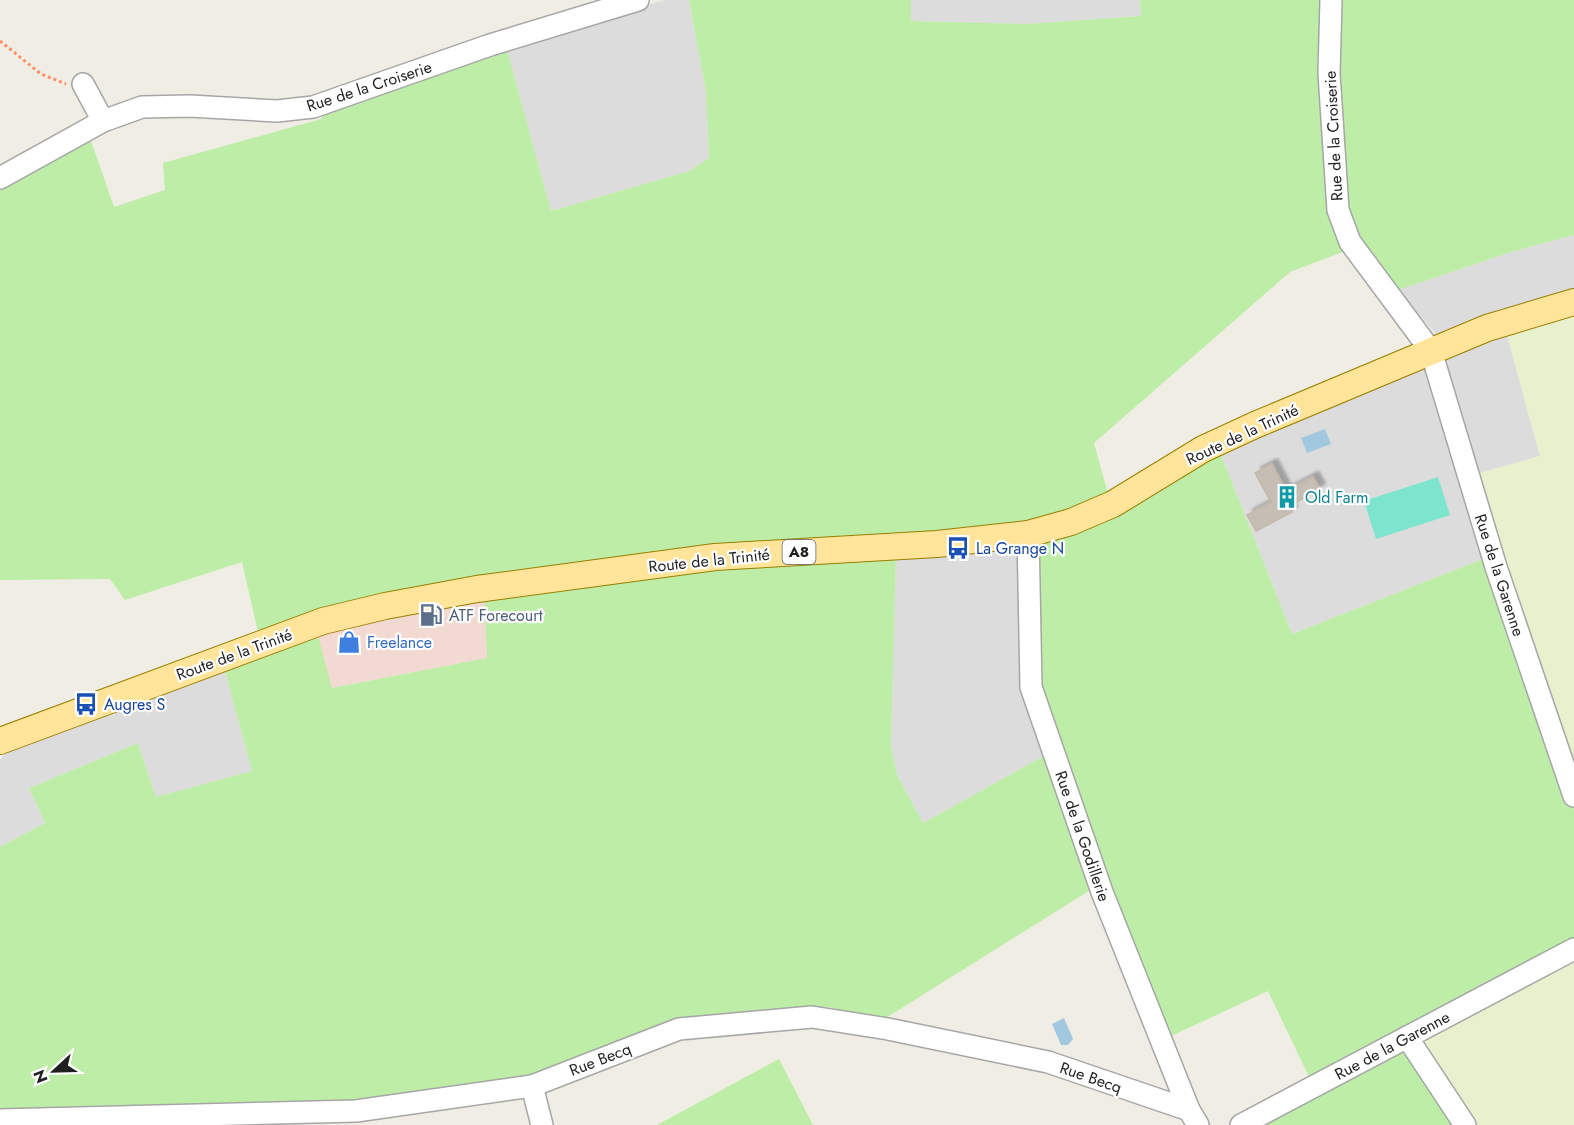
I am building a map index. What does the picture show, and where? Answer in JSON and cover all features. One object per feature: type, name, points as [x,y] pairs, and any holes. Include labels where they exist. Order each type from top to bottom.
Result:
[{"type":"main road","name":"Route de la Trinité","points":[[0,741],[323,621],[385,606],[477,589],[715,557],[937,544],[1028,534],[1071,522],[1113,504],[1203,449],[1431,351],[1505,321],[1574,302]]},
{"type":"street","name":"Rue de la Croiserie","points":[[0,178],[103,121],[142,107],[190,106],[278,111],[313,106],[490,45],[638,0]]},
{"type":"street","name":"Rue de la Croiserie","points":[[1331,0],[1329,73],[1338,210],[1350,242],[1431,351]]},
{"type":"street","points":[[83,84],[103,121]]},
{"type":"street","name":"Rue de la Garenne","points":[[1431,351],[1496,567],[1574,796]]},
{"type":"street","name":"Rue de la Godillerie","points":[[1028,534],[1031,687],[1102,892],[1194,1117]]},
{"type":"street","name":"Rue de la Garenne","points":[[1241,1125],[1574,949]]},
{"type":"street","name":"Rue Becq","points":[[0,1120],[356,1111],[532,1086],[679,1029],[812,1017],[888,1029],[1048,1062],[1194,1117]]},
{"type":"street","points":[[1407,1037],[1465,1125]]},
{"type":"street","points":[[532,1086],[542,1125]]},
{"type":"path","points":[[0,41],[41,74],[62,84],[83,84]]},
{"type":"shaded area","points":[[665,0],[689,0],[706,92],[709,158],[689,171],[551,211],[506,46]]},
{"type":"shaded area","points":[[911,0],[1140,0],[1141,16],[1026,24],[911,21]]},
{"type":"shaded area","points":[[1574,235],[1574,294],[1436,334],[1398,290],[1511,252]]},
{"type":"shaded area","points":[[1505,328],[1540,456],[1473,475],[1440,359]]},
{"type":"shaded area","name":"Old Farm","points":[[1427,362],[1483,559],[1292,634],[1219,450]]},
{"type":"shaded area","points":[[1325,429],[1331,444],[1307,453],[1301,438]]},
{"type":"shaded area","points":[[1438,477],[1450,515],[1376,539],[1364,501]]},
{"type":"shaded area","points":[[1018,545],[1047,754],[923,823],[897,775],[891,746],[896,557]]},
{"type":"shaded area","points":[[484,593],[487,658],[331,688],[317,632]]},
{"type":"shaded area","points":[[223,664],[252,771],[156,797],[138,743],[29,788],[45,823],[0,847],[0,760],[10,748]]},
{"type":"shaded area","points":[[1064,1018],[1073,1039],[1068,1045],[1061,1045],[1052,1024]]},
{"type":"green space","points":[[689,0],[911,0],[911,21],[1026,24],[1141,16],[1140,0],[1323,0],[1348,250],[1290,272],[1094,443],[1108,494],[1077,508],[1029,522],[258,632],[242,562],[125,600],[110,579],[0,580],[0,190],[16,174],[89,135],[114,207],[165,190],[163,163],[321,119],[327,110],[506,46],[551,211],[689,171],[709,158],[706,92]]},
{"type":"green space","points":[[1337,0],[1574,0],[1574,235],[1511,252],[1398,290],[1362,246],[1349,221],[1335,75]]},
{"type":"green space","points":[[1574,308],[1574,781],[1473,475],[1540,456],[1505,328]]},
{"type":"green space","points":[[1219,450],[1292,634],[1483,559],[1574,810],[1574,941],[1311,1081],[1268,991],[1167,1038],[1104,881],[1039,689],[1034,543],[1104,523],[1183,469]]},
{"type":"green space","points":[[896,557],[891,746],[897,775],[923,823],[1047,754],[1092,889],[881,1021],[829,1007],[680,1019],[524,1077],[327,1105],[0,1113],[0,847],[45,823],[29,788],[138,743],[156,797],[252,771],[223,664],[317,632],[332,688],[487,658],[484,593],[713,570]]},
{"type":"green space","points":[[1574,956],[1574,1125],[1474,1125],[1417,1039]]},
{"type":"green space","points":[[1403,1045],[1457,1125],[1257,1125]]},
{"type":"green space","points":[[779,1059],[813,1125],[657,1125]]},
{"type":"building","name":"Old Farm","points":[[1272,464],[1286,491],[1313,477],[1320,489],[1289,506],[1292,512],[1256,531],[1247,515],[1271,502],[1255,473]]},
{"type":"place","name":"Old Farm","points":[[1287,497]]},
{"type":"place","name":"La Grange N","points":[[958,548]]},
{"type":"place","name":"ATF Forecourt","points":[[431,615]]},
{"type":"place","name":"Freelance","points":[[349,642]]},
{"type":"place","name":"Augres S","points":[[86,704]]}]
